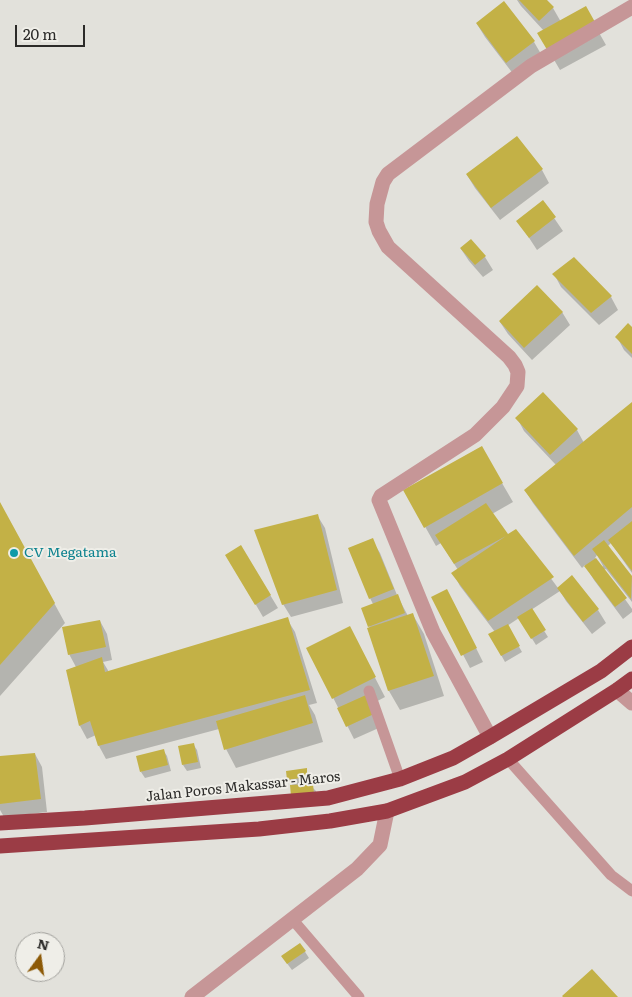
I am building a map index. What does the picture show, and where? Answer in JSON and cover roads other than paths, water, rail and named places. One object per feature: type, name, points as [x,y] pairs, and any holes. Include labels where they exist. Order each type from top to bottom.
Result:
[{"type":"highway","name":"Jalan Poros Makassar - Maros","points":[[0,823],[328,798],[400,779],[453,758],[490,738],[600,670],[632,647]]},
{"type":"highway","points":[[0,846],[259,829],[330,821],[387,811],[465,782],[508,759],[632,679]]},
{"type":"street","points":[[490,738],[433,632],[379,500],[381,496],[475,435],[503,407],[517,386],[518,372],[508,357],[388,248],[376,222],[377,204],[382,182],[388,174],[531,66],[632,7]]},
{"type":"street","points":[[617,690],[632,703]]},
{"type":"street","points":[[192,997],[357,869],[380,845],[387,811]]},
{"type":"lane","points":[[369,691],[400,779]]},
{"type":"lane","points":[[508,759],[611,875],[632,891]]},
{"type":"lane","points":[[293,920],[359,997]]},
{"type":"place","name":"CV Megatama","points":[[14,553]]}]
